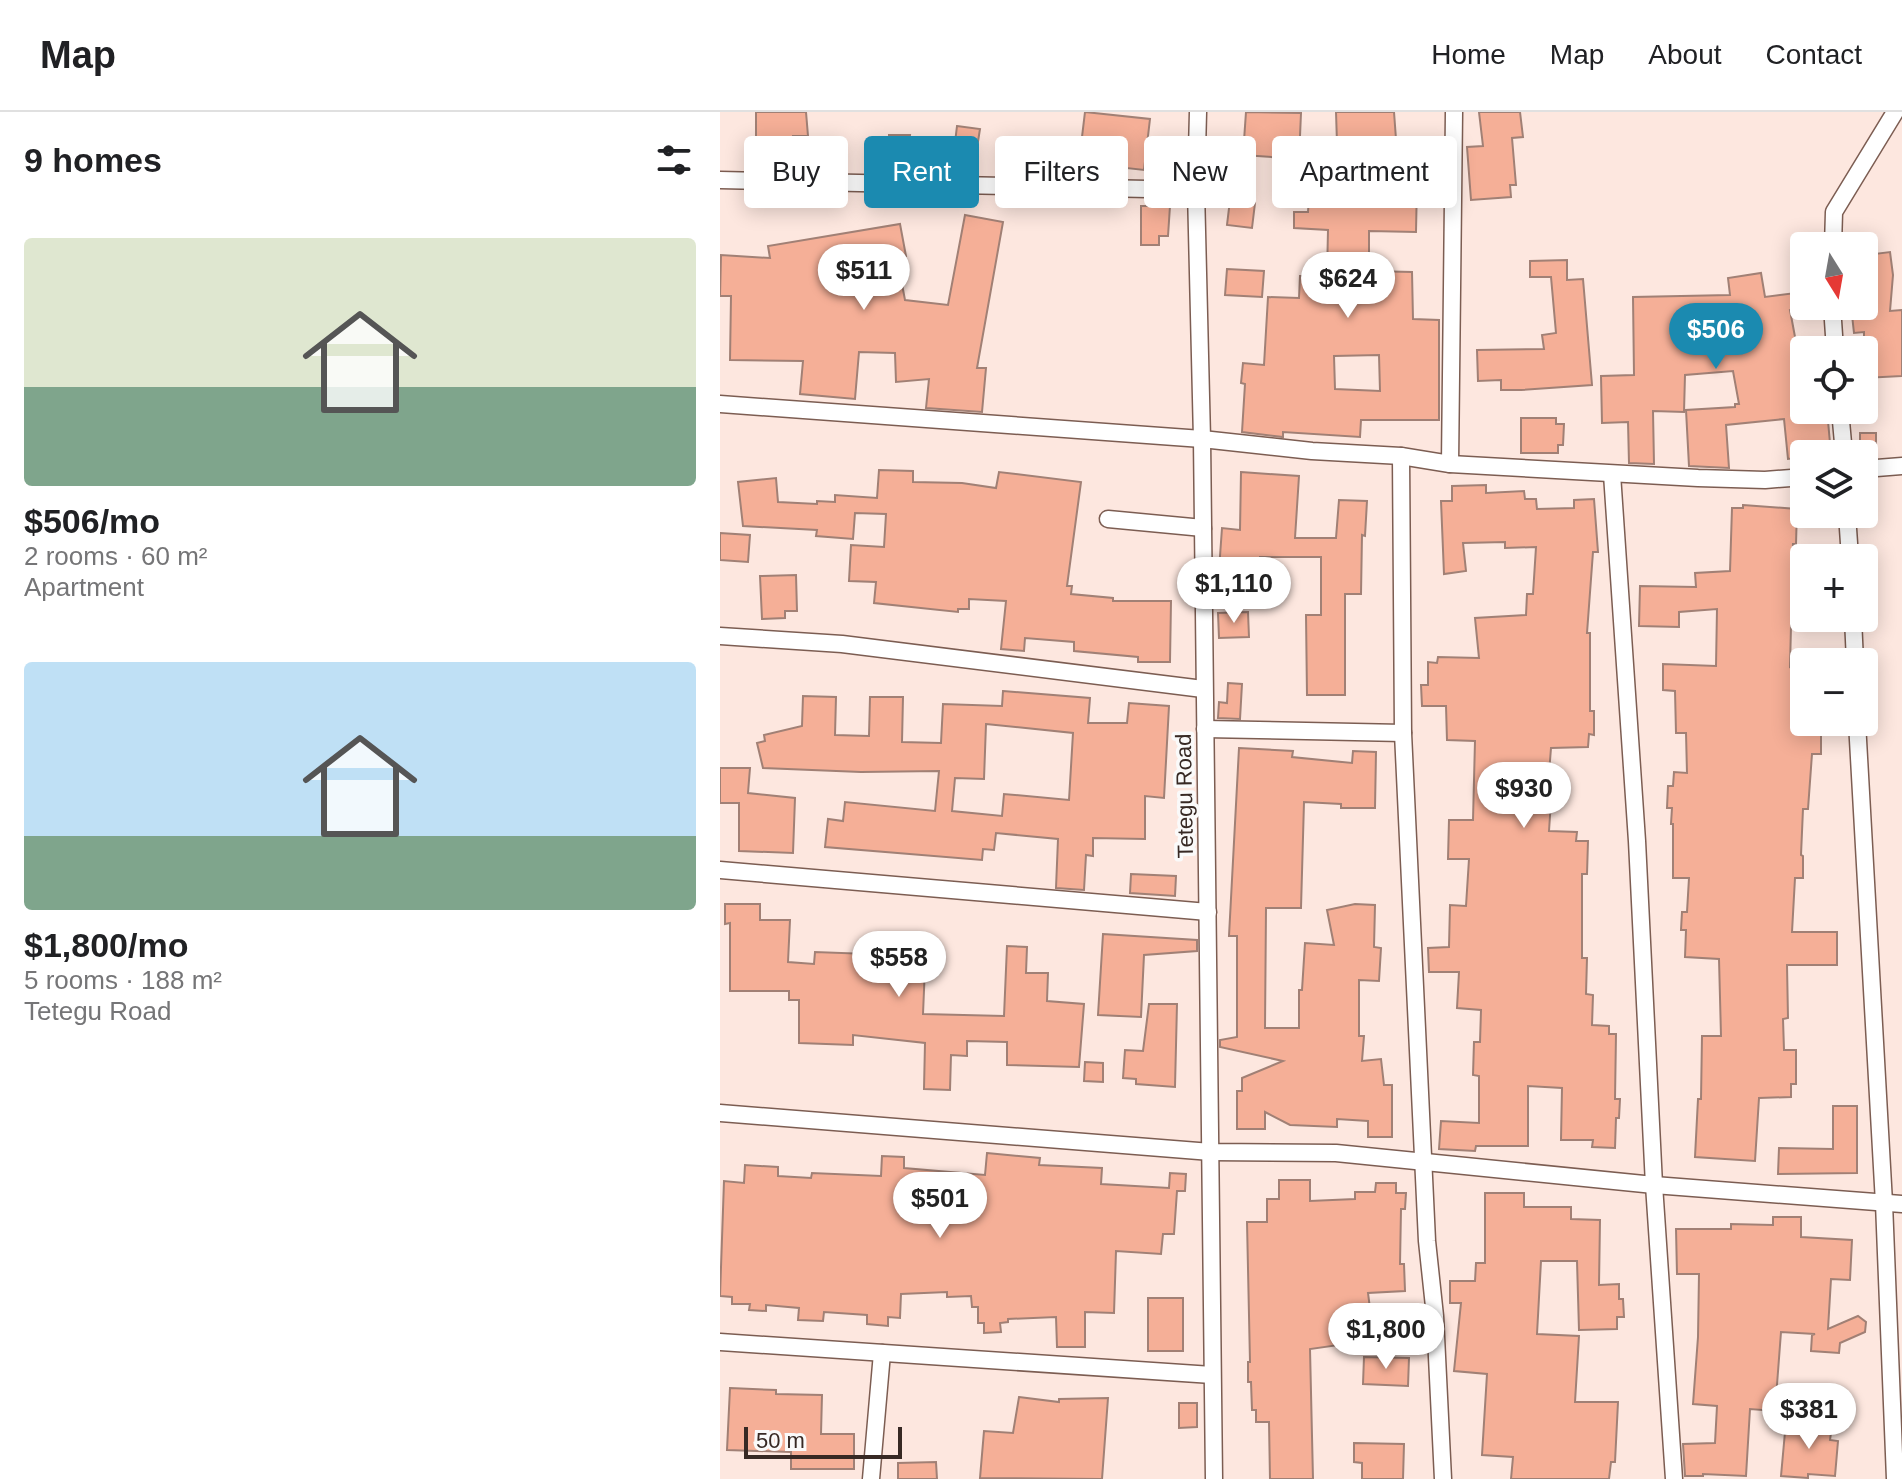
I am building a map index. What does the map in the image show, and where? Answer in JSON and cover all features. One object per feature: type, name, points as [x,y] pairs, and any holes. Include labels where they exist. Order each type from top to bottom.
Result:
[{"type":"street","name":"Tetegu Road","points":[[1197,136],[1198,112]]},
{"type":"street","points":[[1450,464],[1454,112]]},
{"type":"street","points":[[1833,232],[1834,212],[1895,112]]},
{"type":"street","points":[[720,180],[1144,189]]},
{"type":"street","name":"Tetegu Road","points":[[1196,208],[1214,1479]]},
{"type":"street","points":[[720,404],[1202,439],[1312,451],[1401,456],[1450,464],[1612,474],[1765,480],[1790,478]]},
{"type":"street","points":[[1401,456],[1403,733],[1443,1479]]},
{"type":"street","points":[[1878,468],[1902,466]]},
{"type":"street","points":[[1612,474],[1674,1479]]},
{"type":"street","points":[[1108,519],[1203,528]]},
{"type":"street","points":[[720,636],[842,644],[1203,689]]},
{"type":"street","points":[[1205,729],[1403,733]]},
{"type":"street","points":[[1858,736],[1884,1203],[1895,1479]]},
{"type":"street","points":[[720,870],[1208,912]]},
{"type":"street","points":[[720,1113],[1211,1152],[1336,1153],[1654,1185],[1902,1204]]},
{"type":"street","points":[[720,1342],[1212,1375]]},
{"type":"street","points":[[871,1479],[882,1353]]},
{"type":"building","points":[[756,112],[806,112],[808,136],[756,136]]},
{"type":"building","points":[[1085,112],[1150,119],[1148,136],[1144,136],[1144,170],[1128,168],[1128,136],[1082,136]]},
{"type":"building","points":[[1246,112],[1301,113],[1300,136],[1272,136],[1272,157],[1256,156],[1256,136],[1244,136]]},
{"type":"building","points":[[1336,112],[1394,112],[1396,136],[1337,136]]},
{"type":"building","points":[[1479,112],[1520,112],[1523,137],[1512,138],[1516,185],[1510,185],[1511,197],[1471,200],[1467,147],[1483,146]]},
{"type":"building","points":[[957,126],[980,129],[979,136],[956,136]]},
{"type":"building","points":[[1141,206],[1170,208],[1168,236],[1159,236],[1159,245],[1141,245]]},
{"type":"building","points":[[1229,208],[1254,208],[1252,228],[1227,225]]},
{"type":"building","points":[[1308,208],[1416,208],[1416,232],[1369,231],[1369,271],[1412,272],[1413,319],[1439,320],[1439,420],[1361,420],[1360,437],[1283,432],[1283,437],[1242,432],[1243,363],[1264,365],[1268,297],[1299,298],[1300,276],[1327,276],[1328,230],[1294,228],[1294,212],[1308,212]],"holes":[[[1379,355],[1380,391],[1335,389],[1334,356]]]},
{"type":"building","points":[[965,215],[1003,222],[977,368],[986,368],[982,412],[926,408],[929,379],[896,382],[895,353],[859,352],[855,399],[800,394],[803,361],[730,360],[731,296],[720,296],[721,255],[770,258],[768,246],[900,224],[906,256],[897,258],[905,300],[948,305]]},
{"type":"building","points":[[1890,252],[1893,275],[1890,311],[1902,310],[1902,376],[1878,377],[1878,336],[1854,333],[1853,320],[1878,320],[1878,254]]},
{"type":"building","points":[[1567,260],[1567,280],[1583,279],[1592,385],[1501,390],[1501,380],[1478,381],[1477,350],[1544,349],[1542,335],[1556,333],[1551,277],[1530,277],[1530,261]]},
{"type":"building","points":[[1227,269],[1264,271],[1262,297],[1225,295]]},
{"type":"building","points":[[1761,273],[1765,297],[1790,294],[1790,320],[1795,336],[1790,336],[1790,424],[1828,424],[1830,440],[1790,440],[1788,459],[1784,419],[1726,425],[1729,468],[1689,466],[1686,410],[1735,407],[1739,404],[1733,371],[1685,375],[1684,412],[1653,411],[1654,464],[1629,463],[1628,422],[1602,423],[1601,376],[1634,375],[1633,297],[1730,295],[1728,278]]},
{"type":"building","points":[[1521,418],[1556,418],[1556,424],[1564,424],[1563,445],[1558,445],[1558,453],[1521,453]]},
{"type":"building","points":[[1860,433],[1876,433],[1876,440],[1860,440]]},
{"type":"building","points":[[879,470],[913,471],[913,482],[962,483],[996,488],[999,472],[1081,482],[1067,586],[1072,586],[1071,594],[1113,598],[1113,601],[1171,601],[1170,662],[1138,662],[1138,657],[1074,651],[1074,642],[1025,638],[1024,651],[1001,649],[1006,601],[969,599],[969,609],[958,609],[958,612],[874,603],[876,582],[849,581],[851,545],[884,547],[886,514],[855,513],[853,539],[816,536],[817,530],[743,526],[738,482],[776,478],[778,502],[817,504],[817,501],[835,502],[835,495],[877,498]]},
{"type":"building","points":[[1241,472],[1299,476],[1295,538],[1336,538],[1339,500],[1367,501],[1365,536],[1362,535],[1361,594],[1345,594],[1345,695],[1307,695],[1306,615],[1321,615],[1321,557],[1260,557],[1259,573],[1240,572],[1240,579],[1223,579],[1223,570],[1219,570],[1222,528],[1240,530]]},
{"type":"building","points":[[1486,485],[1486,493],[1524,491],[1525,499],[1536,499],[1537,509],[1574,508],[1574,500],[1594,499],[1598,552],[1593,552],[1587,633],[1590,633],[1590,711],[1594,711],[1594,735],[1589,734],[1588,747],[1551,748],[1549,831],[1577,832],[1576,841],[1588,841],[1587,874],[1582,874],[1582,958],[1587,958],[1586,994],[1593,995],[1592,1025],[1609,1026],[1609,1034],[1616,1034],[1615,1099],[1620,1099],[1615,1148],[1592,1147],[1593,1140],[1561,1140],[1562,1088],[1528,1086],[1528,1146],[1476,1146],[1475,1151],[1439,1149],[1441,1121],[1479,1123],[1479,1076],[1473,1075],[1474,1042],[1480,1042],[1481,1010],[1457,1008],[1459,972],[1429,972],[1428,948],[1449,947],[1450,905],[1466,906],[1469,859],[1448,859],[1449,820],[1473,820],[1475,741],[1447,740],[1446,706],[1422,706],[1421,685],[1428,685],[1428,662],[1437,663],[1438,657],[1479,658],[1475,618],[1526,615],[1527,594],[1533,594],[1536,547],[1505,548],[1505,542],[1463,543],[1466,571],[1444,574],[1441,501],[1452,501],[1452,486]]},
{"type":"building","points":[[1743,505],[1790,508],[1790,528],[1796,528],[1796,544],[1790,544],[1790,736],[1821,736],[1821,754],[1812,754],[1808,809],[1803,809],[1803,878],[1795,878],[1792,932],[1837,932],[1837,965],[1787,965],[1788,1018],[1783,1019],[1784,1050],[1796,1050],[1796,1084],[1791,1084],[1791,1097],[1759,1098],[1755,1161],[1695,1157],[1698,1099],[1701,1099],[1702,1036],[1721,1036],[1719,959],[1685,957],[1686,930],[1681,930],[1682,912],[1687,912],[1689,878],[1673,878],[1672,808],[1667,808],[1668,786],[1673,786],[1674,772],[1687,773],[1686,733],[1676,733],[1675,691],[1663,690],[1663,664],[1716,666],[1717,609],[1679,612],[1679,627],[1639,626],[1640,586],[1696,587],[1695,573],[1730,571],[1732,508],[1743,508]]},
{"type":"building","points":[[720,533],[750,535],[748,562],[720,560]]},
{"type":"building","points":[[796,575],[797,611],[785,611],[785,618],[762,619],[760,576]]},
{"type":"building","points":[[1248,612],[1249,637],[1219,638],[1218,613]]},
{"type":"building","points":[[1228,683],[1242,684],[1240,719],[1218,718],[1219,702],[1227,703]]},
{"type":"building","points":[[1003,691],[1090,698],[1088,723],[1127,723],[1129,703],[1169,706],[1164,798],[1145,796],[1145,839],[1093,838],[1093,856],[1086,855],[1084,890],[1056,888],[1058,839],[996,833],[994,850],[983,849],[982,860],[825,847],[828,819],[843,821],[845,802],[935,811],[939,771],[763,768],[757,743],[765,741],[764,735],[802,726],[803,696],[836,697],[835,735],[869,736],[870,697],[903,697],[902,742],[941,743],[943,704],[1002,706]],"holes":[[[986,724],[1073,733],[1069,800],[1004,794],[1002,816],[952,811],[955,778],[984,779]]]},
{"type":"building","points":[[1239,748],[1293,751],[1292,757],[1352,763],[1353,751],[1376,752],[1375,808],[1341,808],[1341,804],[1304,802],[1301,908],[1266,908],[1265,1028],[1299,1028],[1299,990],[1302,990],[1305,943],[1334,945],[1327,910],[1355,904],[1375,905],[1374,947],[1381,948],[1379,981],[1359,980],[1359,1036],[1364,1036],[1362,1061],[1381,1059],[1384,1085],[1392,1085],[1392,1137],[1368,1137],[1368,1121],[1337,1119],[1337,1127],[1290,1125],[1265,1112],[1265,1129],[1237,1129],[1237,1091],[1242,1091],[1242,1078],[1283,1061],[1220,1047],[1220,1040],[1237,1037],[1237,936],[1229,936]]},
{"type":"building","points":[[720,768],[750,768],[748,793],[795,798],[793,853],[739,851],[739,803],[720,803]]},
{"type":"building","points":[[1131,874],[1176,876],[1175,896],[1130,893]]},
{"type":"building","points":[[725,904],[760,904],[760,920],[790,920],[788,962],[814,964],[815,952],[868,954],[869,940],[926,943],[923,1014],[1004,1016],[1007,946],[1027,947],[1026,973],[1048,973],[1047,1001],[1084,1004],[1079,1067],[1007,1065],[1007,1042],[967,1041],[967,1056],[951,1055],[950,1090],[924,1089],[925,1043],[853,1035],[853,1045],[799,1043],[799,1000],[789,1000],[789,991],[730,991],[730,923],[725,924]]},
{"type":"building","points":[[1103,934],[1197,940],[1197,951],[1144,955],[1141,1017],[1098,1015]]},
{"type":"building","points":[[1149,1004],[1177,1004],[1175,1087],[1136,1084],[1136,1079],[1123,1078],[1125,1050],[1143,1051]]},
{"type":"building","points":[[1085,1062],[1103,1063],[1103,1082],[1084,1081]]},
{"type":"building","points":[[1833,1106],[1857,1106],[1857,1173],[1778,1174],[1779,1148],[1833,1149]]},
{"type":"building","points":[[987,1153],[1040,1158],[1039,1165],[1102,1168],[1101,1184],[1169,1188],[1170,1173],[1186,1174],[1185,1191],[1177,1191],[1174,1234],[1163,1234],[1161,1254],[1116,1251],[1114,1313],[1085,1312],[1085,1347],[1057,1347],[1056,1317],[1008,1319],[1008,1322],[1000,1323],[1001,1332],[984,1333],[984,1323],[978,1323],[978,1307],[972,1307],[971,1296],[947,1297],[947,1292],[901,1294],[900,1318],[888,1317],[888,1326],[867,1324],[867,1315],[824,1312],[823,1321],[798,1320],[799,1308],[766,1305],[766,1311],[749,1310],[750,1304],[732,1304],[732,1297],[720,1296],[724,1181],[744,1183],[745,1165],[778,1167],[778,1176],[811,1178],[812,1173],[881,1176],[882,1156],[904,1157],[904,1168],[985,1175]]},
{"type":"building","points":[[1279,1180],[1310,1180],[1310,1201],[1355,1199],[1355,1192],[1375,1192],[1376,1183],[1396,1183],[1396,1193],[1406,1193],[1405,1209],[1401,1209],[1400,1264],[1404,1264],[1405,1291],[1368,1293],[1374,1340],[1310,1349],[1313,1479],[1270,1479],[1269,1422],[1256,1422],[1256,1410],[1252,1410],[1251,1382],[1248,1382],[1247,1222],[1267,1222],[1267,1199],[1279,1199]]},
{"type":"building","points":[[1485,1193],[1524,1193],[1524,1207],[1571,1207],[1571,1219],[1600,1220],[1599,1285],[1619,1284],[1624,1317],[1617,1317],[1617,1329],[1579,1330],[1577,1261],[1541,1261],[1537,1334],[1579,1336],[1575,1402],[1618,1402],[1615,1462],[1611,1462],[1609,1479],[1511,1479],[1513,1457],[1482,1455],[1487,1374],[1454,1371],[1461,1303],[1450,1303],[1450,1281],[1475,1281],[1476,1263],[1485,1263]]},
{"type":"building","points":[[1773,1217],[1801,1217],[1801,1237],[1852,1240],[1850,1280],[1831,1279],[1828,1329],[1858,1316],[1866,1322],[1865,1332],[1840,1343],[1839,1353],[1811,1351],[1812,1335],[1815,1334],[1781,1332],[1775,1411],[1750,1409],[1746,1476],[1685,1476],[1683,1444],[1715,1443],[1717,1406],[1693,1404],[1699,1274],[1677,1274],[1676,1229],[1731,1229],[1731,1224],[1773,1225]]},
{"type":"building","points":[[1148,1298],[1183,1298],[1183,1351],[1148,1351]]},
{"type":"building","points":[[1364,1357],[1409,1358],[1408,1386],[1363,1384]]},
{"type":"building","points":[[730,1388],[776,1390],[776,1394],[822,1395],[821,1434],[854,1434],[854,1469],[791,1469],[791,1452],[727,1450]]},
{"type":"building","points":[[1019,1397],[1059,1402],[1059,1399],[1108,1398],[1102,1479],[980,1478],[984,1431],[1013,1433]]},
{"type":"building","points":[[1179,1403],[1197,1403],[1197,1427],[1179,1428]]},
{"type":"building","points":[[1786,1421],[1832,1426],[1830,1440],[1838,1441],[1835,1476],[1781,1476]]},
{"type":"building","points":[[1354,1443],[1404,1444],[1403,1479],[1362,1479],[1362,1463],[1354,1462]]},
{"type":"building","points":[[936,1462],[937,1479],[898,1479],[898,1463]]}]
